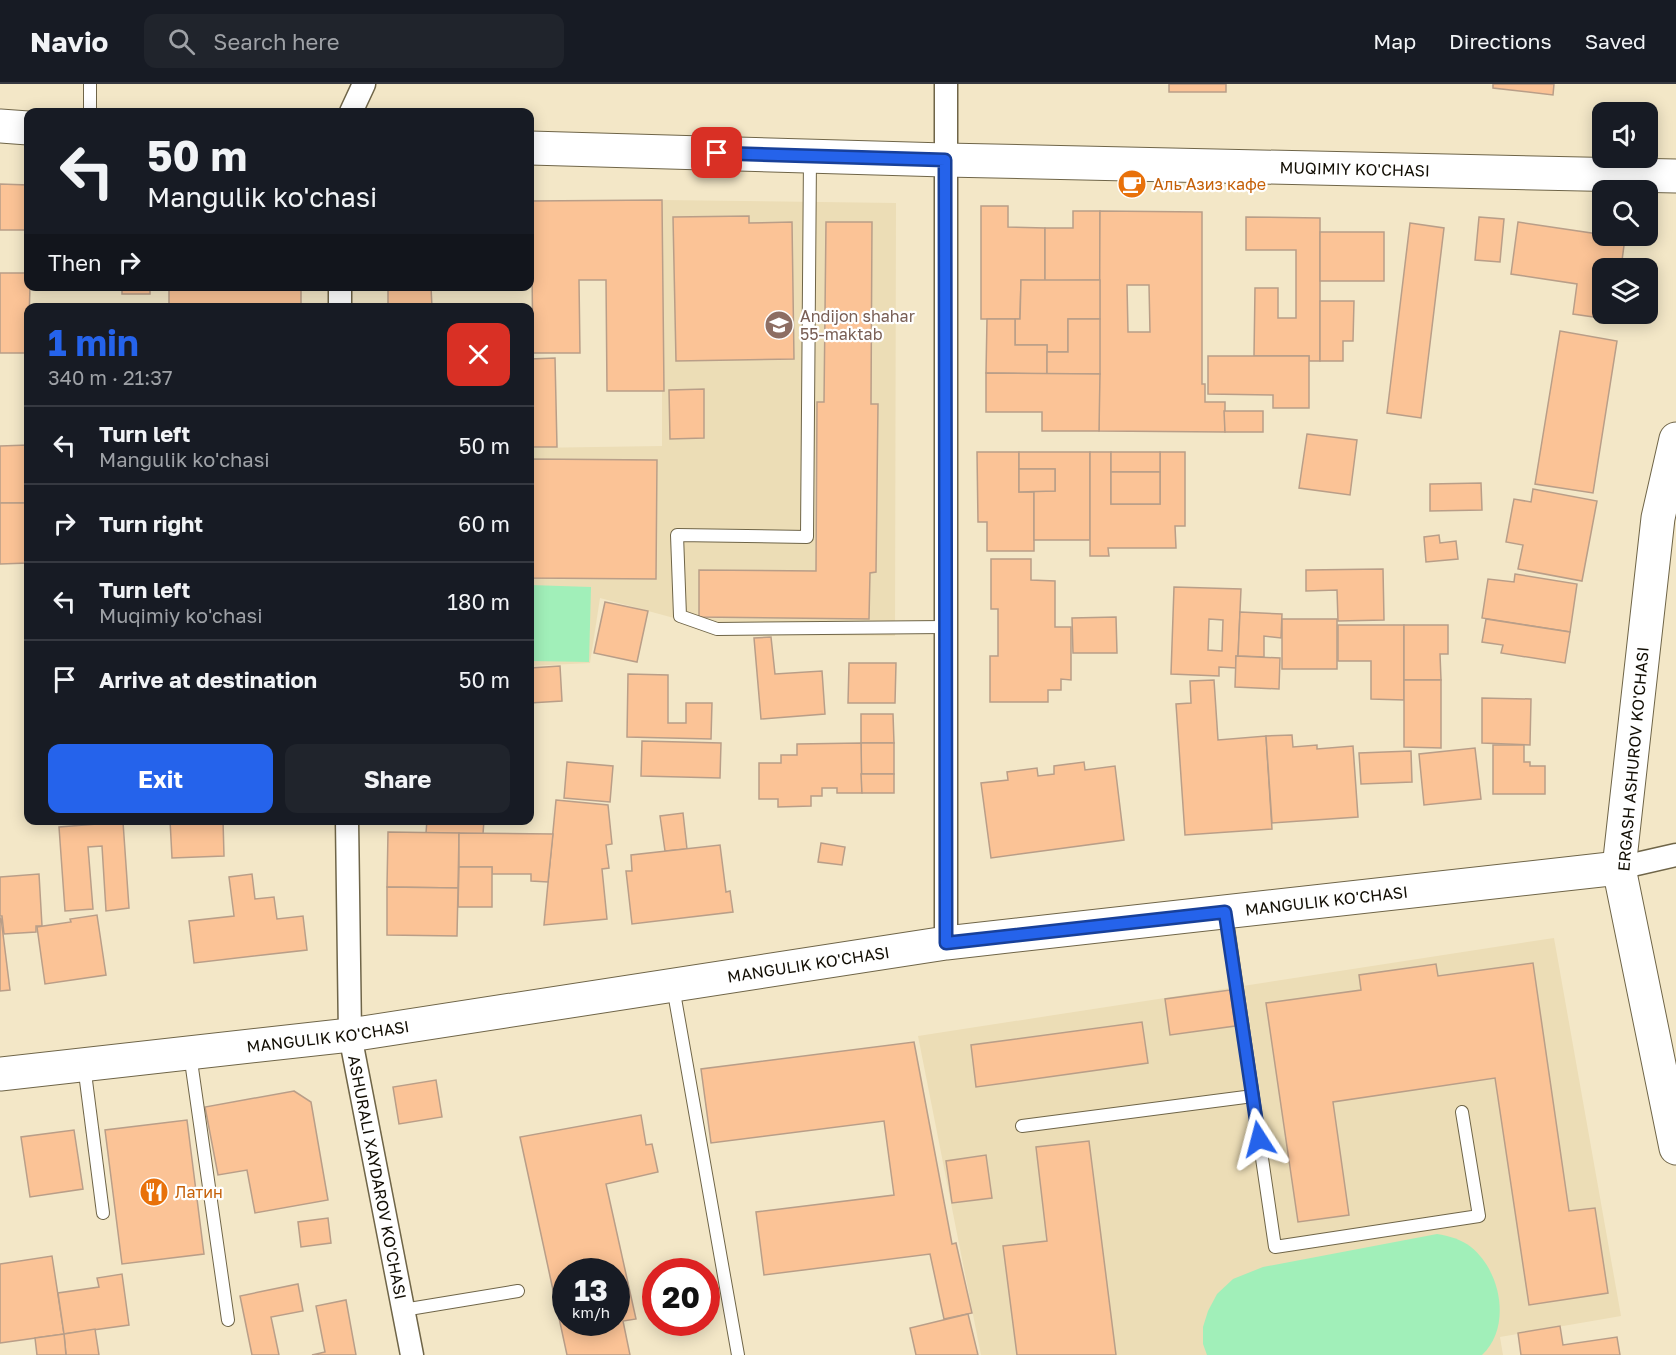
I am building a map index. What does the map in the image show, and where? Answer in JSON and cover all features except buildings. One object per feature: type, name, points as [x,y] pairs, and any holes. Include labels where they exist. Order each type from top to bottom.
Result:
[{"type":"street","points":[[353,108],[364,84]]},
{"type":"street","points":[[946,84],[946,943]]},
{"type":"street","points":[[0,126],[24,128]]},
{"type":"street","name":"MUQIMIY KO'CHASI","points":[[534,148],[945,160],[1676,176]]},
{"type":"street","name":"ERGASH ASHUROV KO'CHASI","points":[[1676,439],[1658,518],[1619,868],[1676,1148]]},
{"type":"street","name":"ASHURALI XAYDAROV KO'CHASI","points":[[347,825],[350,1035],[412,1355]]},
{"type":"street","points":[[1619,868],[1676,855]]},
{"type":"street","name":"MANGULIK KO'CHASI","points":[[0,1074],[350,1035],[946,943],[1619,868]]},
{"type":"lane","points":[[90,84],[90,108]]},
{"type":"lane","points":[[810,156],[807,537],[676,535],[680,616],[717,630],[946,627]]},
{"type":"lane","points":[[1225,912],[1275,1246],[1479,1216],[1462,1112]]},
{"type":"lane","points":[[672,985],[738,1355]]},
{"type":"lane","points":[[190,1053],[228,1320]]},
{"type":"lane","points":[[84,1065],[103,1213]]},
{"type":"lane","points":[[1022,1125],[1253,1096]]},
{"type":"lane","points":[[403,1310],[519,1291]]},
{"type":"shaded area","name":"Andijon shahar 55-maktab","points":[[662,200],[896,203],[895,636],[737,635],[600,598],[590,663],[534,666],[534,448],[662,446]]},
{"type":"shaded area","points":[[1554,938],[1621,1316],[1500,1337],[1503,1355],[981,1355],[918,1036]]},
{"type":"green space","points":[[534,585],[591,587],[589,662],[534,661]]},
{"type":"green space","points":[[1437,1234],[1455,1238],[1471,1247],[1490,1270],[1496,1284],[1500,1315],[1497,1330],[1482,1355],[1207,1355],[1203,1344],[1203,1327],[1208,1311],[1217,1294],[1233,1279],[1263,1267]]},
{"type":"place","name":"Аль Азиз кафе","points":[[1132,184]]},
{"type":"place","name":"Andijon shahar 55-maktab","points":[[779,325]]},
{"type":"place","name":"Латин","points":[[154,1192]]},
{"type":"route","points":[[717,153],[945,160],[946,943],[1225,912],[1259,1139]]}]
